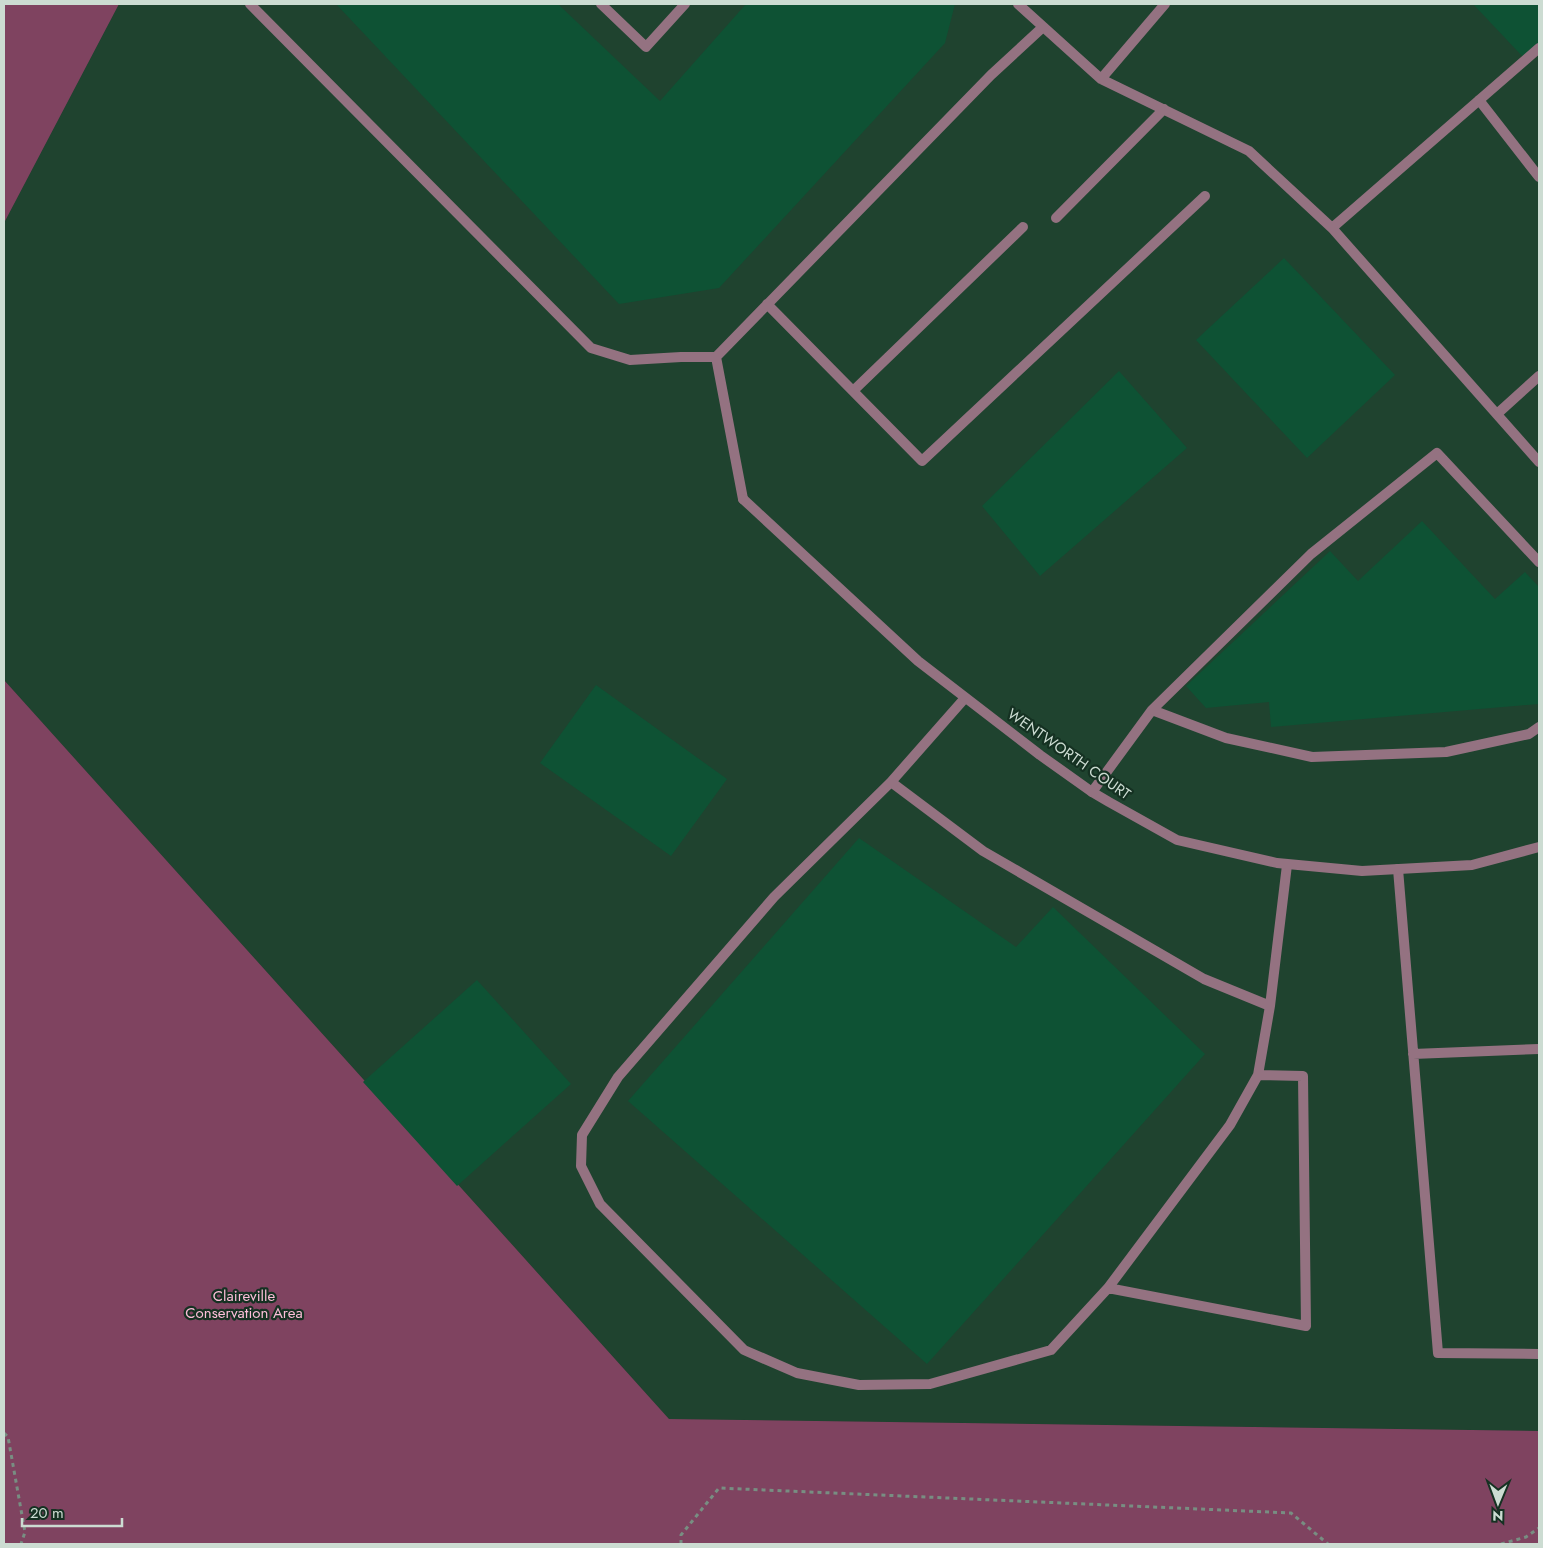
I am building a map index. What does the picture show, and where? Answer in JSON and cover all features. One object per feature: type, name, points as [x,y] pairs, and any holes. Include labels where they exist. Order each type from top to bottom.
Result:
[{"type":"street","points":[[250,4],[591,348],[630,360],[716,357],[991,75],[1043,27]]},
{"type":"street","points":[[601,4],[646,48],[685,4]]},
{"type":"street","points":[[1018,4],[1101,79],[1249,151],[1332,228],[1539,462]]},
{"type":"street","points":[[1101,79],[1165,4]]},
{"type":"street","points":[[1332,228],[1539,48]]},
{"type":"street","points":[[1479,100],[1539,177]]},
{"type":"street","points":[[1056,218],[1164,109]]},
{"type":"street","points":[[767,304],[922,461],[1205,196]]},
{"type":"street","points":[[853,391],[1023,227]]},
{"type":"street","name":"WENTWORTH COURT","points":[[716,357],[743,499],[918,661],[1040,755],[1092,792],[1177,840],[1287,865],[1362,872],[1472,865],[1539,847]]},
{"type":"street","points":[[1497,414],[1539,376]]},
{"type":"street","points":[[1092,792],[1152,710],[1311,554],[1437,452],[1539,562]]},
{"type":"street","points":[[965,698],[892,782],[774,897],[618,1077],[582,1135],[581,1166],[600,1204],[744,1350],[797,1373],[859,1385],[930,1384],[1051,1350],[1108,1288],[1230,1125],[1258,1075],[1270,1006],[1287,865]]},
{"type":"street","points":[[1152,710],[1226,738],[1312,757],[1446,752],[1529,734],[1539,727]]},
{"type":"street","points":[[892,782],[983,852],[1204,980],[1270,1006]]},
{"type":"street","points":[[1398,869],[1438,1353],[1539,1354]]},
{"type":"street","points":[[1413,1054],[1539,1049]]},
{"type":"street","points":[[1108,1288],[1306,1326],[1303,1076],[1258,1075]]},
{"type":"path","points":[[4,1433],[8,1437],[25,1532],[21,1544]]},
{"type":"path","points":[[681,1544],[681,1535],[719,1488],[1292,1512],[1328,1544]]},
{"type":"path","points":[[1502,1544],[1526,1537],[1539,1528]]},
{"type":"shaded area","points":[[119,4],[1539,4],[1539,1431],[669,1419],[4,680],[4,223]]},
{"type":"green space","points":[[4,4],[119,4],[4,223]]},
{"type":"green space","name":"Claireville Conservation Area","points":[[4,680],[669,1419],[1539,1431],[1539,1544],[4,1544]]},
{"type":"building","points":[[336,4],[558,4],[660,101],[746,4],[955,4],[945,43],[719,288],[619,304]]},
{"type":"building","points":[[1473,4],[1539,4],[1539,42],[1523,57]]},
{"type":"building","points":[[1284,258],[1395,375],[1307,458],[1196,340]]},
{"type":"building","points":[[1119,371],[1187,448],[1040,576],[982,506]]},
{"type":"building","points":[[1422,521],[1495,599],[1525,572],[1539,587],[1539,704],[1271,727],[1269,702],[1206,708],[1186,686],[1330,551],[1358,581]]},
{"type":"building","points":[[596,685],[727,779],[671,856],[540,763]]},
{"type":"building","points":[[859,838],[1016,947],[1053,907],[1205,1054],[927,1364],[628,1101]]},
{"type":"building","points":[[477,980],[571,1084],[457,1186],[363,1082]]}]
